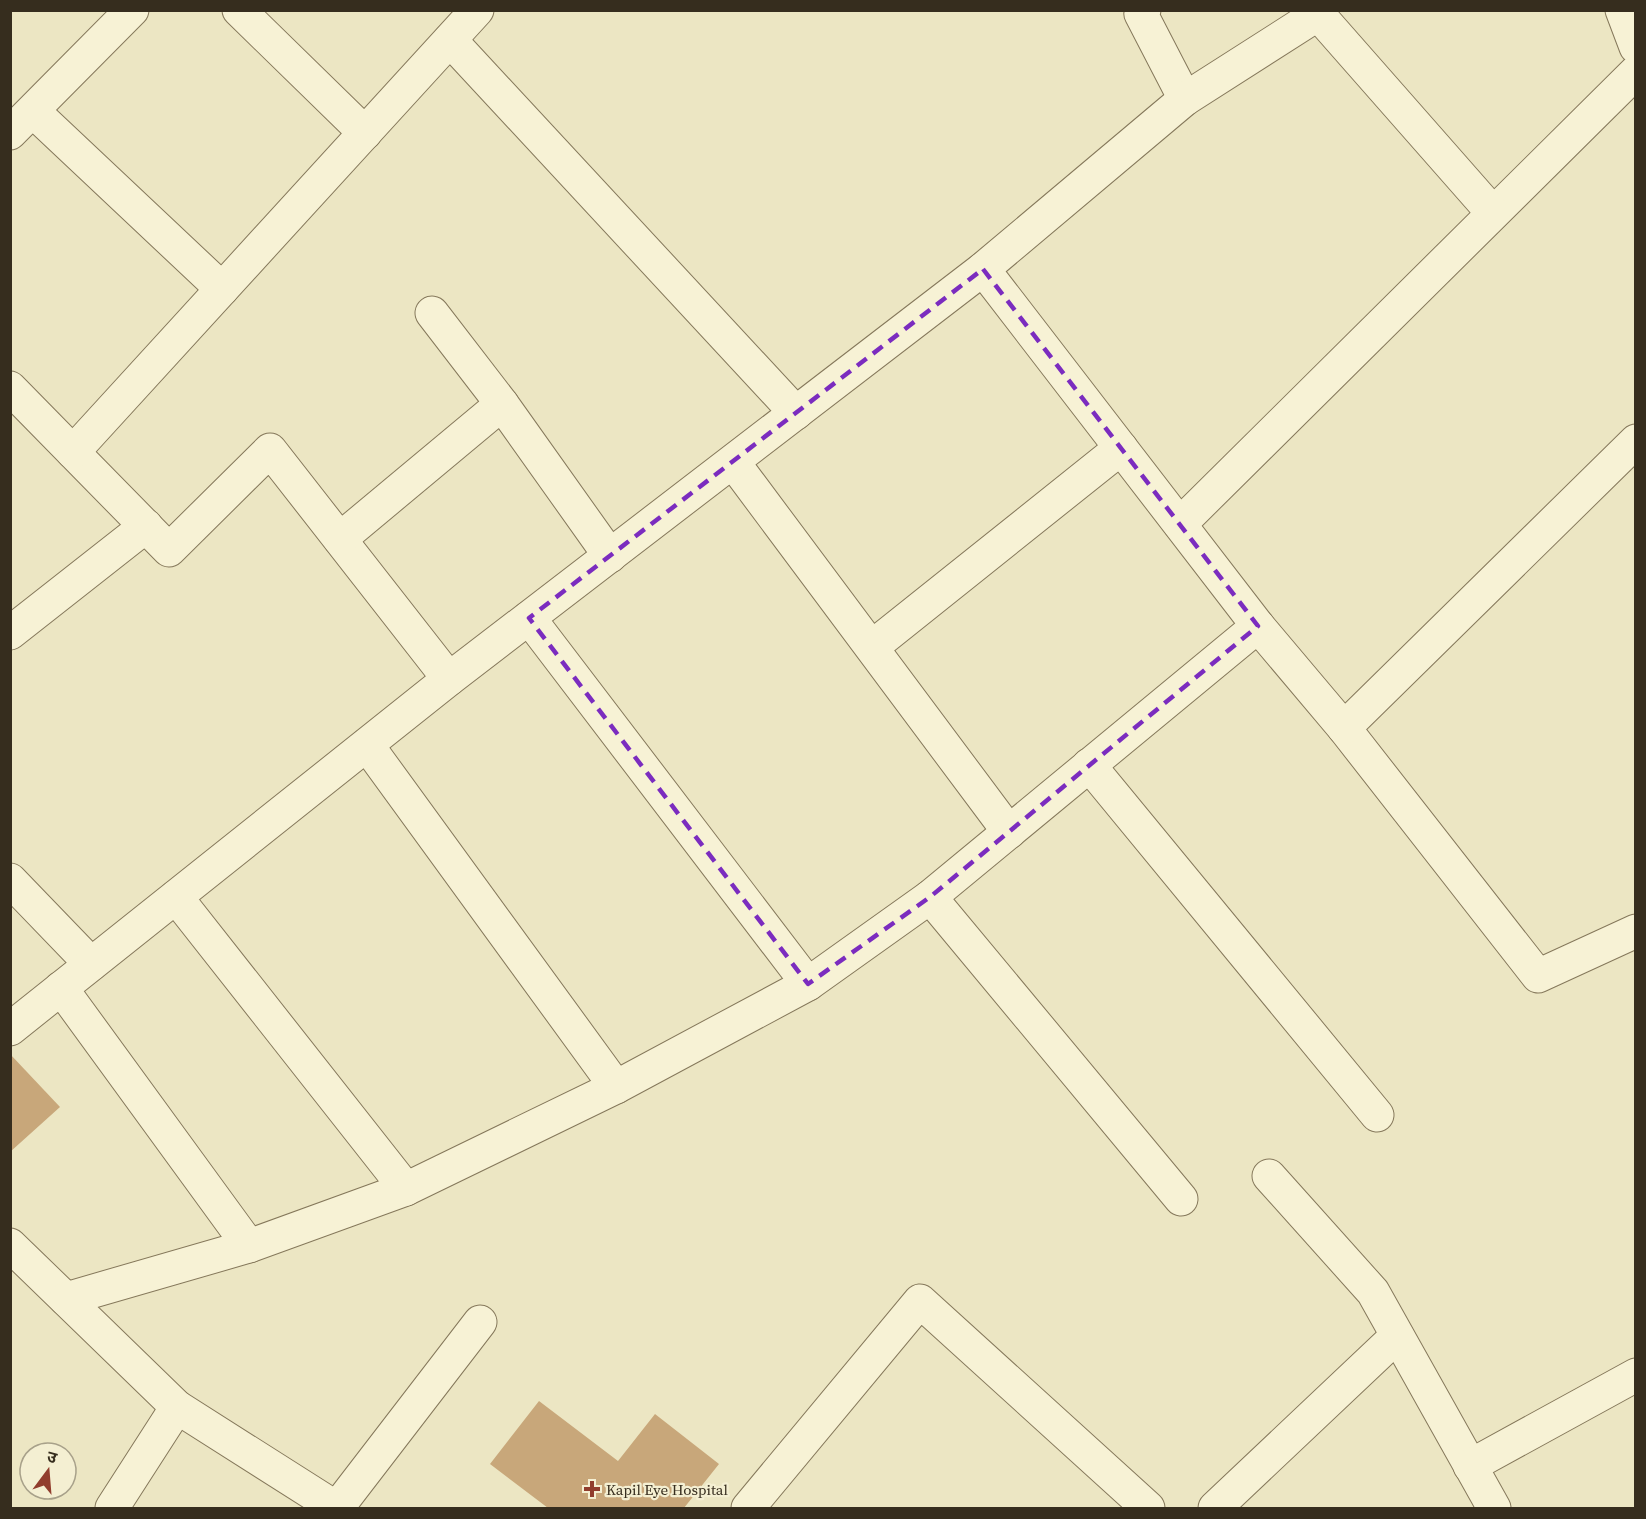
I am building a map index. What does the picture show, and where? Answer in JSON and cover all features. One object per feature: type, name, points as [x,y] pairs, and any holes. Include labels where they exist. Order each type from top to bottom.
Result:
[{"type":"street","points":[[132,10],[22,122],[222,289]]},
{"type":"street","points":[[239,10],[365,133]]},
{"type":"street","points":[[73,452],[477,10]]},
{"type":"street","points":[[1144,10],[1141,14],[1185,99]]},
{"type":"street","points":[[1622,10],[1635,47]]},
{"type":"street","points":[[10,1029],[449,680],[983,269],[1185,99],[1318,14],[1493,213]]},
{"type":"street","points":[[450,40],[796,413]]},
{"type":"street","points":[[1179,524],[1635,72]]},
{"type":"street","points":[[983,269],[1258,626],[1344,728],[1538,976],[1635,931]]},
{"type":"street","points":[[432,313],[502,404],[610,556]]},
{"type":"street","points":[[10,388],[170,550],[270,450],[449,680]]},
{"type":"street","points":[[340,539],[502,404]]},
{"type":"street","points":[[1344,728],[1635,441]]},
{"type":"street","points":[[872,647],[1122,448]]},
{"type":"street","points":[[733,462],[1009,832]]},
{"type":"street","points":[[10,633],[147,526]]},
{"type":"street","points":[[529,618],[808,984]]},
{"type":"street","points":[[66,1299],[249,1246],[406,1189],[616,1087],[808,984],[930,897],[1258,626]]},
{"type":"street","points":[[367,745],[616,1087]]},
{"type":"street","points":[[1089,765],[1377,1115]]},
{"type":"street","points":[[10,880],[91,964]]},
{"type":"street","points":[[176,897],[406,1189]]},
{"type":"street","points":[[930,897],[1181,1199]]},
{"type":"street","points":[[61,988],[249,1246]]},
{"type":"street","points":[[1269,1176],[1372,1292],[1494,1509]]},
{"type":"street","points":[[10,1245],[177,1407],[336,1509],[480,1322]]},
{"type":"street","points":[[748,1509],[920,1301],[1148,1509]]},
{"type":"street","points":[[1215,1509],[1397,1336]]},
{"type":"street","points":[[1470,1466],[1635,1375]]},
{"type":"street","points":[[112,1509],[177,1407]]},
{"type":"highlighted area","points":[[983,269],[1258,626],[930,897],[808,984],[529,618]]},
{"type":"building","points":[[10,1054],[60,1107],[10,1152]]},
{"type":"building","points":[[539,1401],[618,1461],[655,1414],[719,1464],[684,1508],[548,1508],[490,1464]]},
{"type":"place","name":"Kapil Eye Hospital","points":[[592,1489]]}]
